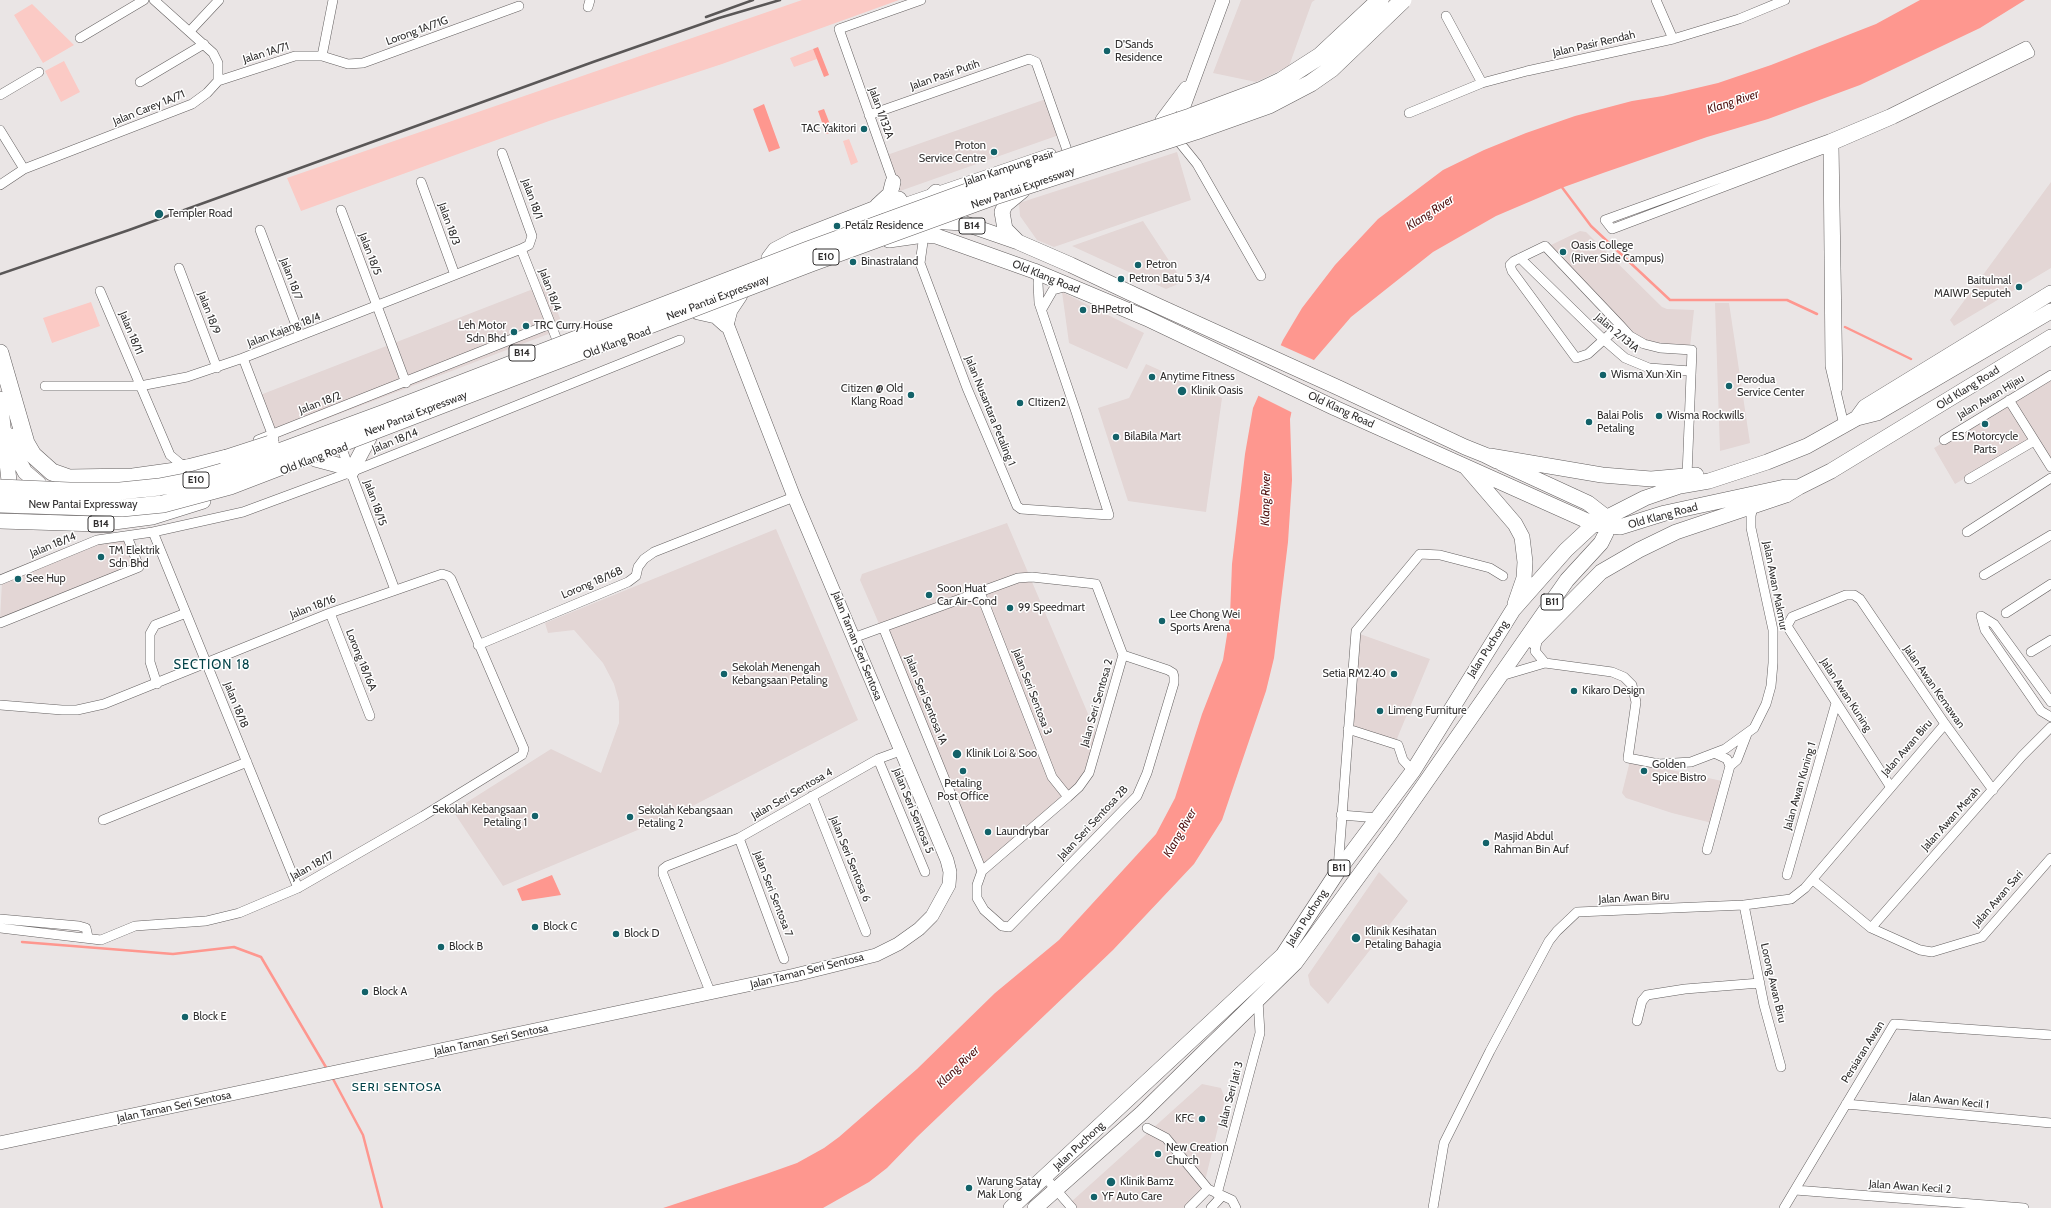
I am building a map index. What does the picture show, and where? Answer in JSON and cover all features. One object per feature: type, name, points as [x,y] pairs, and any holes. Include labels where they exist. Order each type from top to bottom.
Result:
[{"type":"highway","name":"New Pantai Expressway","points":[[3,485],[120,491],[159,487],[190,481],[233,469],[382,414],[808,250],[988,184],[1190,118],[1262,90],[1281,81],[1320,56],[1380,0]]},
{"type":"highway","name":"New Pantai Expressway","points":[[4,508],[122,508],[163,504],[230,486],[810,263],[995,196],[1196,131],[1269,105],[1311,83],[1331,68],[1402,0]]},
{"type":"highway","points":[[0,353],[8,400],[26,443],[33,455],[52,472],[69,478],[133,477],[176,471],[227,458],[312,430],[382,414]]},
{"type":"main road","points":[[1012,167],[1003,175],[1005,187],[1012,191],[1022,191],[1180,143],[1183,132],[1182,126],[1184,106],[1223,0]]},
{"type":"main road","points":[[1162,120],[1195,78]]},
{"type":"main road","name":"Jalan Kampung Pasir","points":[[858,223],[900,202],[936,192],[1162,120],[1169,118],[1176,120],[1182,126]]},
{"type":"main road","points":[[873,209],[886,198],[893,182]]},
{"type":"main road","points":[[1018,242],[1005,229],[1002,212],[1005,205],[1022,191]]},
{"type":"main road","points":[[924,228],[927,202],[936,192]]},
{"type":"main road","points":[[769,258],[776,250],[794,240],[873,209],[900,202],[924,228],[934,228],[1040,269],[1069,286]]},
{"type":"main road","name":"Old Klang Road","points":[[3,485],[150,483],[224,464],[275,441],[333,425],[711,281],[858,223],[880,219],[924,228],[936,236],[1039,273],[1217,350],[1332,406],[1465,466],[1602,523],[1626,526],[1666,513],[1784,487],[1799,487],[1830,471],[2047,341]]},
{"type":"main road","name":"Old Klang Road","points":[[0,521],[99,524],[152,517],[200,502],[315,459],[861,248],[924,228],[963,223],[1018,242],[1588,503],[1602,523]]},
{"type":"main road","name":"Jalan Taman Seri Sentosa","points":[[0,1143],[321,1076],[341,1070],[711,994],[876,955],[904,940],[919,929],[932,916],[949,885],[950,872],[947,860],[794,497],[726,325],[711,281]]},
{"type":"main road","name":"Old Klang Road","points":[[1602,523],[1645,498],[1680,486],[1709,481],[1767,462],[1807,446],[1851,422],[1865,407],[2051,293]]},
{"type":"main road","points":[[698,312],[716,316],[726,325],[730,310],[740,295]]},
{"type":"main road","points":[[1851,422],[1877,413],[2051,311]]},
{"type":"main road","points":[[8,400],[3,418],[4,508],[123,512],[200,502]]},
{"type":"main road","points":[[3,418],[13,440],[19,462],[25,472],[39,484]]},
{"type":"main road","points":[[315,459],[350,470],[369,438]]},
{"type":"main road","points":[[1485,456],[1552,465],[1602,475],[1651,479],[1687,476],[1767,462]]},
{"type":"main road","points":[[1465,466],[1471,475],[1515,524],[1522,537],[1525,562],[1524,578],[1513,610]]},
{"type":"main road","points":[[1512,660],[1538,637],[1601,572],[1638,550],[1676,532],[1753,505],[1786,496],[1799,487]]},
{"type":"main road","name":"Jalan Puchong","points":[[1011,1208],[1283,955],[1338,871],[1413,771],[1513,610],[1566,550],[1602,523]]},
{"type":"main road","name":"Jalan Puchong","points":[[1035,1208],[1060,1195],[1295,963],[1391,832],[1567,580],[1601,543],[1602,523]]},
{"type":"street","points":[[80,38],[144,0]]},
{"type":"street","points":[[154,0],[213,53],[218,63],[218,81]]},
{"type":"street","points":[[190,31],[219,0]]},
{"type":"street","points":[[322,56],[333,0]]},
{"type":"street","name":"Jalan 1/132A","points":[[900,202],[839,29],[921,0]]},
{"type":"street","points":[[1656,0],[1673,39]]},
{"type":"street","name":"Jalan Pasir Rendah","points":[[1409,113],[1482,83],[1527,71],[1673,39],[1739,19],[1785,0]]},
{"type":"street","name":"Lorong 1A/71G","points":[[322,56],[348,64],[363,63],[519,6]]},
{"type":"street","points":[[1446,16],[1482,83]]},
{"type":"street","points":[[140,82],[204,44]]},
{"type":"street","points":[[1830,144],[1612,229],[1605,220],[1830,144],[2026,46],[2030,53],[1894,119],[1830,144]]},
{"type":"street","name":"Jalan 1A/71","points":[[218,81],[296,56],[322,56]]},
{"type":"street","name":"Jalan Pasir Putih","points":[[869,115],[1029,59],[1036,62],[1068,150]]},
{"type":"street","points":[[0,95],[38,72]]},
{"type":"street","name":"Jalan Carey 1A/71","points":[[0,185],[24,169],[192,104],[207,93],[218,81]]},
{"type":"street","points":[[0,130],[24,169]]},
{"type":"street","points":[[1180,143],[1197,164],[1261,276]]},
{"type":"street","points":[[1830,144],[1830,366],[1838,400],[1851,422]]},
{"type":"street","name":"Jalan 18/1","points":[[502,153],[532,236],[529,245],[521,249]]},
{"type":"street","name":"Jalan 18/3","points":[[421,182],[455,275]]},
{"type":"street","name":"Jalan 18/5","points":[[341,210],[406,383]]},
{"type":"street","name":"Jalan Nusantara Petaling 1","points":[[924,228],[920,264],[967,388],[1017,506],[1021,509],[1109,515],[1042,309]]},
{"type":"street","name":"Jalan 18/7","points":[[260,230],[300,336]]},
{"type":"street","points":[[1620,325],[1588,354],[1576,358],[1512,271],[1510,265],[1520,258],[1545,246],[1620,325],[1630,336],[1644,344],[1660,348],[1692,350],[1687,476]]},
{"type":"street","name":"Jalan Kajang 18/4","points":[[45,386],[140,386],[168,381],[217,368],[521,249]]},
{"type":"street","name":"Jalan 18/4","points":[[521,249],[556,340]]},
{"type":"street","name":"Jalan 2/131A","points":[[1520,258],[1603,339],[1625,358],[1636,364],[1659,370],[1691,372]]},
{"type":"street","name":"Jalan 18/9","points":[[179,268],[217,368]]},
{"type":"street","points":[[1039,273],[1038,293],[1042,309]]},
{"type":"street","points":[[1042,309],[1053,290],[1069,286]]},
{"type":"street","name":"Jalan 18/11","points":[[100,291],[140,386]]},
{"type":"street","name":"Jalan 18/2","points":[[140,386],[170,456],[182,465],[275,441],[406,383],[550,324]]},
{"type":"street","name":"Jalan 18/14","points":[[0,580],[97,540],[153,532],[243,512],[680,340]]},
{"type":"street","points":[[243,358],[275,441]]},
{"type":"street","name":"Jalan Awan Hijau","points":[[1944,440],[2051,375]]},
{"type":"street","points":[[2009,400],[2051,467]]},
{"type":"street","name":"Jalan 18/15","points":[[333,425],[395,590]]},
{"type":"street","points":[[1969,479],[2034,441]]},
{"type":"street","points":[[1967,532],[2051,478]]},
{"type":"street","name":"Lorong 18/16B","points":[[478,644],[628,582],[636,576],[638,567],[644,559],[654,552],[794,497]]},
{"type":"street","name":"Jalan Awan Makmur","points":[[1501,676],[1545,663],[1612,672],[1624,677],[1632,684],[1636,702],[1628,758],[1659,764],[1691,762],[1725,749],[1747,734],[1760,719],[1771,686],[1774,662],[1773,630],[1751,528],[1753,505]]},
{"type":"street","name":"Jalan 18/18","points":[[153,532],[298,888]]},
{"type":"street","points":[[1984,575],[2051,535]]},
{"type":"street","points":[[0,623],[139,567],[127,536]]},
{"type":"street","points":[[1338,871],[1341,814],[1356,631],[1420,554],[1440,555],[1490,568],[1503,576]]},
{"type":"street","name":"Jalan 18/16","points":[[0,705],[77,710],[112,701],[330,613],[436,575],[448,576],[524,749],[522,755]]},
{"type":"street","name":"Jalan Seri Sentosa 2","points":[[853,638],[1018,578],[1032,577],[1096,584],[1124,655],[1089,773],[1079,787],[982,871]]},
{"type":"street","points":[[2006,613],[2051,584]]},
{"type":"street","name":"Jalan Seri Sentosa 3","points":[[980,592],[1052,778],[1068,797]]},
{"type":"street","name":"Jalan Awan Kuning","points":[[1858,597],[1846,594],[1792,617],[1788,626],[1789,632],[1890,786]]},
{"type":"street","name":"Jalan Awan Kemawan","points":[[1858,597],[1944,724],[1993,790]]},
{"type":"street","points":[[157,684],[150,662],[150,634],[156,625],[186,613]]},
{"type":"street","name":"Lorong 18/16A","points":[[330,613],[370,716]]},
{"type":"street","points":[[2051,702],[1994,624],[1981,616],[1985,630],[2041,711],[2051,717]]},
{"type":"street","name":"Jalan Seri Sentosa 1A","points":[[884,627],[982,871]]},
{"type":"street","points":[[1538,637],[1535,651],[1545,663]]},
{"type":"street","points":[[2031,652],[2051,640]]},
{"type":"street","name":"Jalan Seri Sentosa 2B","points":[[982,871],[977,885],[977,898],[984,910],[1002,926],[1009,927],[1138,796],[1147,773],[1174,683],[1174,677],[1173,673],[1168,670],[1124,655]]},
{"type":"street","name":"Jalan Awan Kuning 1","points":[[1787,875],[1836,703]]},
{"type":"street","name":"Jalan Awan Biru","points":[[1434,1208],[1444,1143],[1490,1051],[1549,942],[1557,931],[1577,912],[1744,905],[1790,900],[1805,888],[1812,880],[1944,724]]},
{"type":"street","name":"Jalan Awan Merah","points":[[1871,928],[2022,756],[2051,727]]},
{"type":"street","points":[[1348,729],[1398,745],[1403,760],[1413,771]]},
{"type":"street","points":[[1707,850],[1730,766],[1737,760],[1747,734]]},
{"type":"street","name":"Jalan Seri Sentosa 4","points":[[711,994],[663,874],[663,869],[667,866],[739,838],[878,759],[900,751]]},
{"type":"street","points":[[1714,753],[1727,759],[1730,766]]},
{"type":"street","name":"Jalan 18/17","points":[[0,928],[90,938],[106,938],[135,926],[206,921],[233,915],[298,888],[423,816],[522,755]]},
{"type":"street","name":"Jalan Seri Sentosa 5","points":[[878,759],[925,872]]},
{"type":"street","points":[[103,820],[247,762]]},
{"type":"street","name":"Jalan Seri Sentosa 6","points":[[812,796],[866,932]]},
{"type":"street","points":[[1341,814],[1378,818]]},
{"type":"street","name":"Jalan Seri Sentosa 7","points":[[739,838],[784,959]]},
{"type":"street","name":"Jalan Awan Sari","points":[[1812,880],[1871,928],[1920,950],[1932,952],[1982,938],[2051,858]]},
{"type":"street","name":"Lorong Awan Biru","points":[[1744,905],[1760,983],[1781,1067]]},
{"type":"street","points":[[0,919],[79,926],[87,930],[90,938]]},
{"type":"street","points":[[1637,1022],[1642,1001],[1647,995],[1685,989],[1760,983]]},
{"type":"street","name":"Jalan Seri Jati 3","points":[[1216,1193],[1260,1033],[1258,1000]]},
{"type":"street","name":"Persiaran Awan","points":[[1784,1208],[1890,1028],[1896,1024],[2051,1035]]},
{"type":"street","name":"Jalan Awan Kecil 1","points":[[1846,1104],[2051,1123]]},
{"type":"street","points":[[1147,1128],[1166,1138],[1216,1193],[1232,1200],[1236,1208]]},
{"type":"street","points":[[1045,1177],[1072,1208]]},
{"type":"street","name":"Jalan Awan Kecil 2","points":[[1795,1190],[2024,1208]]},
{"type":"street","points":[[1189,1208],[1216,1193]]},
{"type":"street","points":[[1210,1208],[1216,1193]]},
{"type":"shaded area","points":[[802,0],[899,0],[722,64],[549,121],[301,211],[287,178]]},
{"type":"shaded area","points":[[1241,0],[1315,0],[1312,2],[1289,66],[1256,82],[1213,73]]},
{"type":"shaded area","points":[[32,4],[74,45],[43,63],[14,15]]},
{"type":"shaded area","points":[[813,49],[817,59],[794,67],[790,58]]},
{"type":"shaded area","points":[[64,61],[80,92],[61,102],[45,71]]},
{"type":"shaded area","points":[[1046,99],[1059,135],[900,191],[887,155]]},
{"type":"shaded area","points":[[849,139],[858,162],[851,165],[843,141]]},
{"type":"shaded area","points":[[1177,152],[1191,200],[1054,247],[1037,240],[1020,216],[1019,203]]},
{"type":"shaded area","points":[[2051,182],[2051,268],[1954,326],[1950,320]]},
{"type":"shaded area","points":[[1143,221],[1183,282],[1166,289],[1072,246]]},
{"type":"shaded area","points":[[1580,231],[1586,232],[1662,307],[1667,309],[1694,310],[1690,347],[1673,347],[1645,341],[1631,333],[1549,246]]},
{"type":"shaded area","points":[[546,284],[564,328],[271,440],[255,397]]},
{"type":"shaded area","points":[[1062,292],[1144,333],[1127,369],[1069,343]]},
{"type":"shaded area","points":[[91,302],[100,326],[52,343],[43,318]]},
{"type":"shaded area","points":[[1715,303],[1729,303],[1750,443],[1720,451]]},
{"type":"shaded area","points":[[1146,364],[1222,398],[1206,512],[1128,501],[1098,408],[1129,398]]},
{"type":"shaded area","points":[[2051,378],[2051,462],[2035,437],[1955,484],[1934,448]]},
{"type":"shaded area","points":[[1007,523],[1097,735],[1086,771],[1078,784],[984,865],[860,580],[862,574]]},
{"type":"shaded area","name":"Sekolah Menengah Kebangsaan Petaling","points":[[776,529],[858,720],[681,812],[503,886],[453,811],[551,749],[601,773],[619,723],[619,702],[614,684],[603,663],[574,630],[548,633],[545,623]]},
{"type":"shaded area","points":[[125,539],[135,565],[0,620],[2,582],[98,543]]},
{"type":"shaded area","points":[[1360,634],[1430,659],[1396,741],[1352,727]]},
{"type":"shaded area","points":[[1630,761],[1722,781],[1712,823],[1672,813],[1626,798],[1622,793]]},
{"type":"shaded area","name":"Klinik Kesihatan Petaling Bahagia","points":[[1379,872],[1408,901],[1328,1004],[1310,985],[1308,975]]},
{"type":"shaded area","points":[[1202,1084],[1221,1088],[1225,1099],[1203,1189],[1183,1208],[1076,1208],[1071,1202]]},
{"type":"water","name":"Klang River","points":[[1920,0],[2025,0],[1980,28],[1860,85],[1768,119],[1707,137],[1564,187],[1496,216],[1433,252],[1351,317],[1314,360],[1293,405],[1290,419],[1292,480],[1288,542],[1274,658],[1266,691],[1222,820],[1194,864],[1113,950],[917,1137],[887,1168],[869,1182],[823,1208],[663,1208],[797,1163],[824,1148],[839,1137],[917,1069],[995,993],[1059,940],[1156,834],[1175,798],[1202,714],[1223,660],[1230,616],[1232,564],[1245,454],[1253,408],[1283,340],[1302,308],[1335,265],[1378,219],[1443,170],[1484,150],[1526,133],[1575,116],[1632,101],[1663,96],[1718,83],[1771,65],[1876,24]]},
{"type":"water","points":[[818,47],[829,75],[824,77],[813,49]]},
{"type":"water","points":[[764,104],[780,148],[769,152],[753,109]]},
{"type":"water","points":[[824,109],[833,132],[826,134],[818,111]]},
{"type":"water","points":[[552,875],[561,895],[522,901],[517,889]]},
{"type":"pier","points":[[1278,344],[1316,361],[1303,384],[1293,413],[1257,395]]},
{"type":"waterway","points":[[1561,186],[1591,226],[1670,300],[1787,300],[1817,314]]},
{"type":"waterway","points":[[1845,327],[1911,359]]},
{"type":"waterway","points":[[22,942],[173,954],[234,947],[261,957],[327,1069]]},
{"type":"waterway","points":[[332,1077],[363,1135],[382,1208]]},
{"type":"railway","points":[[706,17],[753,0]]},
{"type":"railway","points":[[0,274],[129,230],[593,62],[719,18],[780,0]]},
{"type":"place","name":"D'Sands Residence","points":[[1107,51]]},
{"type":"place","name":"TAC Yakitori","points":[[864,129]]},
{"type":"place","name":"Proton Service Centre","points":[[994,152]]},
{"type":"place","name":"Templer Road","points":[[159,214]]},
{"type":"place","name":"Petalz Residence","points":[[837,226]]},
{"type":"place","name":"Oasis College (River Side Campus)","points":[[1563,252]]},
{"type":"place","name":"Binastraland","points":[[853,262]]},
{"type":"place","name":"Petron","points":[[1138,265]]},
{"type":"place","name":"Petron Batu 5 3/4","points":[[1121,279]]},
{"type":"place","name":"Baitulmal MAIWP Seputeh","points":[[2019,287]]},
{"type":"place","name":"BHPetrol","points":[[1083,310]]},
{"type":"place","name":"TRC Curry House","points":[[526,326]]},
{"type":"place","name":"Leh Motor Sdn Bhd","points":[[514,332]]},
{"type":"place","name":"Wisma Xun Xin","points":[[1603,375]]},
{"type":"place","name":"Anytime Fitness","points":[[1152,377]]},
{"type":"place","name":"Perodua Service Center","points":[[1729,386]]},
{"type":"place","name":"Klinik Oasis","points":[[1182,391]]},
{"type":"place","name":"Citizen @ Old Klang Road","points":[[911,395]]},
{"type":"place","name":"CItizen2","points":[[1020,403]]},
{"type":"place","name":"Wisma Rockwills","points":[[1659,416]]},
{"type":"place","name":"Balai Polis Petaling","points":[[1589,422]]},
{"type":"place","name":"ES Motorcycle Parts","points":[[1985,424]]},
{"type":"place","name":"BilaBila Mart","points":[[1116,437]]},
{"type":"place","name":"TM Elektrik Sdn Bhd","points":[[101,557]]},
{"type":"place","name":"See Hup","points":[[18,579]]},
{"type":"place","name":"Soon Huat Car Air-Cond","points":[[929,595]]},
{"type":"place","name":"99 Speedmart","points":[[1010,608]]},
{"type":"place","name":"Lee Chong Wei Sports Arena","points":[[1162,621]]},
{"type":"place","name":"Sekolah Menengah Kebangsaan Petaling","points":[[724,674]]},
{"type":"place","name":"Setia RM2.40","points":[[1394,674]]},
{"type":"place","name":"Kikaro Design","points":[[1574,691]]},
{"type":"place","name":"Limeng Furniture","points":[[1380,711]]},
{"type":"place","name":"Klinik Loi & Soo","points":[[957,754]]},
{"type":"place","name":"Petaling Post Office","points":[[963,771]]},
{"type":"place","name":"Golden Spice Bistro","points":[[1644,771]]},
{"type":"place","name":"Sekolah Kebangsaan Petaling 1","points":[[535,816]]},
{"type":"place","name":"Sekolah Kebangsaan Petaling 2","points":[[630,817]]},
{"type":"place","name":"Laundrybar","points":[[988,832]]},
{"type":"place","name":"Masjid Abdul Rahman Bin Auf","points":[[1486,843]]},
{"type":"place","name":"Block C","points":[[535,927]]},
{"type":"place","name":"Block D","points":[[616,934]]},
{"type":"place","name":"Klinik Kesihatan Petaling Bahagia","points":[[1356,938]]},
{"type":"place","name":"Block B","points":[[441,947]]},
{"type":"place","name":"Block A","points":[[365,992]]},
{"type":"place","name":"Block E","points":[[185,1017]]},
{"type":"place","name":"KFC","points":[[1202,1119]]},
{"type":"place","name":"New Creation Church","points":[[1158,1154]]},
{"type":"place","name":"Klinik Bamz","points":[[1111,1182]]},
{"type":"place","name":"Warung Satay Mak Long","points":[[969,1188]]},
{"type":"place","name":"YF Auto Care","points":[[1094,1197]]},
{"type":"district","name":"SECTION 18","points":[[212,665]]},
{"type":"district","name":"SERI SENTOSA","points":[[397,1087]]}]
